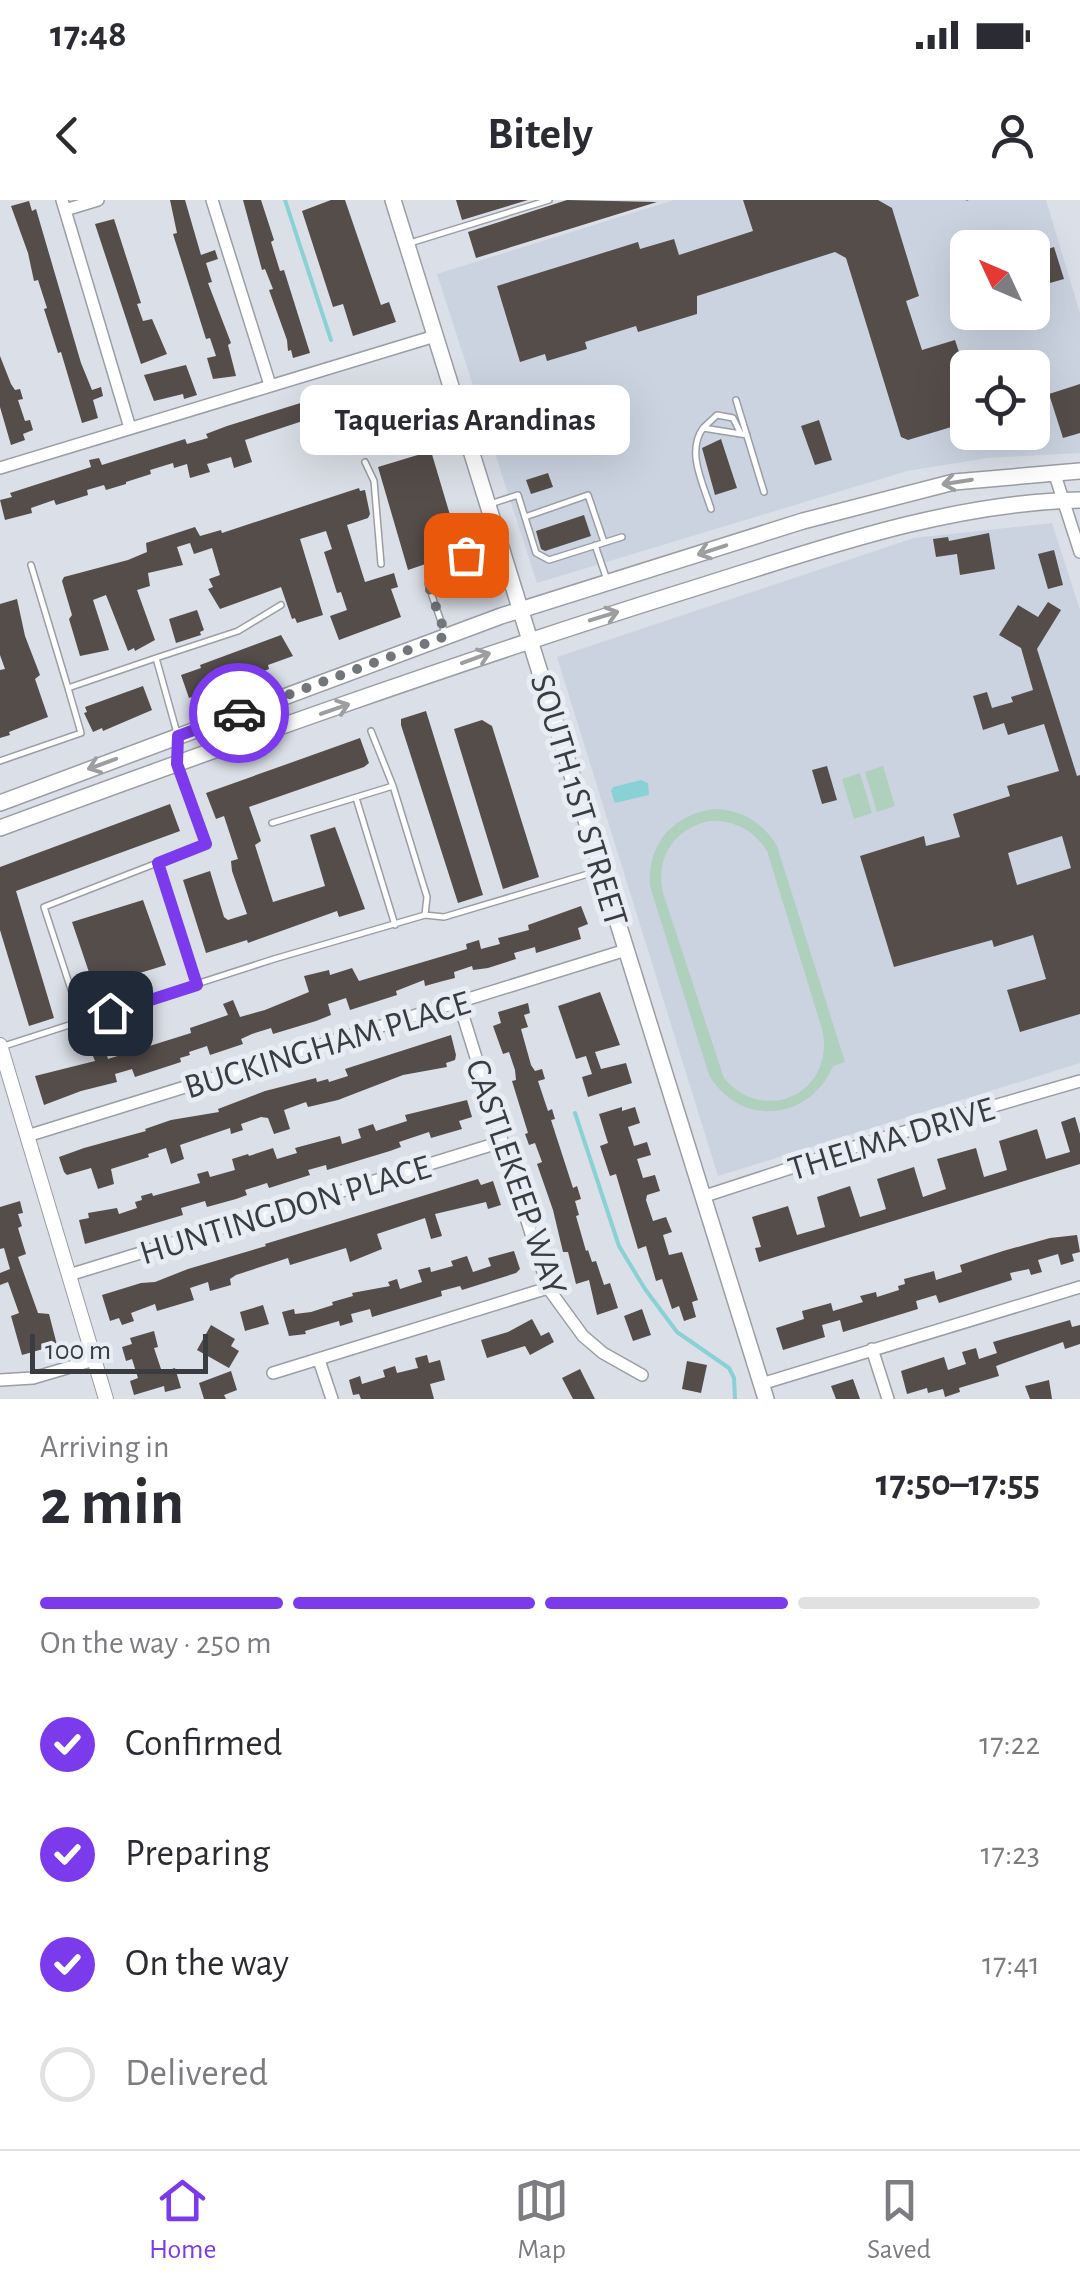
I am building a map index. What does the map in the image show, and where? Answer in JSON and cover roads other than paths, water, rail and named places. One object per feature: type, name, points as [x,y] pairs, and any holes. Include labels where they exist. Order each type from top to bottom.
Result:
[{"type":"main road","name":"SOUTH 1ST STREET","points":[[393,200],[764,1392]]},
{"type":"main road","points":[[0,803],[446,636],[608,582],[897,494],[980,478],[1080,471]]},
{"type":"main road","points":[[0,828],[530,639],[910,523],[1072,500]]},
{"type":"main road","points":[[177,764],[178,736]]},
{"type":"street","points":[[98,200],[64,205],[130,428]]},
{"type":"street","points":[[212,200],[270,385]]},
{"type":"street","points":[[0,468],[435,336]]},
{"type":"street","points":[[1054,472],[1072,500],[1080,552]]},
{"type":"street","name":"BUCKINGHAM PLACE","points":[[28,1136],[626,950]]},
{"type":"street","name":"CASTLEKEEP WAY","points":[[459,1003],[548,1288],[583,1336],[642,1375]]},
{"type":"street","points":[[0,1046],[106,1399]]},
{"type":"street","name":"THELMA DRIVE","points":[[702,1197],[874,1141],[1080,1081]]},
{"type":"street","name":"HUNTINGDON PLACE","points":[[69,1275],[502,1142]]},
{"type":"street","points":[[764,1392],[872,1349],[1080,1287]]},
{"type":"street","points":[[273,1373],[548,1288]]},
{"type":"street","points":[[872,1349],[888,1399]]},
{"type":"street","points":[[0,1380],[33,1378],[94,1360]]},
{"type":"street","points":[[319,1360],[332,1399]]},
{"type":"lane","points":[[407,244],[549,200]]},
{"type":"lane","points":[[736,400],[764,492]]},
{"type":"lane","points":[[711,509],[696,460],[696,438],[716,415],[733,418],[744,434]]},
{"type":"lane","points":[[703,428],[744,434]]},
{"type":"lane","points":[[365,462],[374,481],[381,564]]},
{"type":"lane","points":[[488,505],[518,495],[536,553],[549,560],[622,537]]},
{"type":"lane","points":[[525,517],[588,496],[604,542]]},
{"type":"lane","points":[[446,636],[428,584],[471,570],[466,555],[499,544]]},
{"type":"lane","points":[[595,545],[608,582]]},
{"type":"lane","points":[[0,761],[82,732],[31,565]]},
{"type":"lane","points":[[68,688],[238,631],[281,605]]},
{"type":"lane","points":[[156,658],[178,736]]},
{"type":"lane","points":[[370,732],[394,786],[427,897],[426,916]]},
{"type":"lane","points":[[82,1023],[44,906],[206,844],[177,764]]},
{"type":"lane","points":[[272,823],[394,786]]},
{"type":"lane","points":[[356,798],[396,925]]},
{"type":"lane","points":[[158,863],[197,985]]},
{"type":"lane","points":[[0,1046],[426,916],[444,917],[601,870]]},
{"type":"water","points":[[641,780],[648,783],[649,795],[615,803],[613,787]]},
{"type":"waterway","points":[[285,200],[331,340]]},
{"type":"waterway","points":[[575,1113],[619,1246],[677,1332],[729,1368],[734,1378],[735,1399]]},
{"type":"place","name":"Taquerias Arandinas","points":[[466,555]]}]
